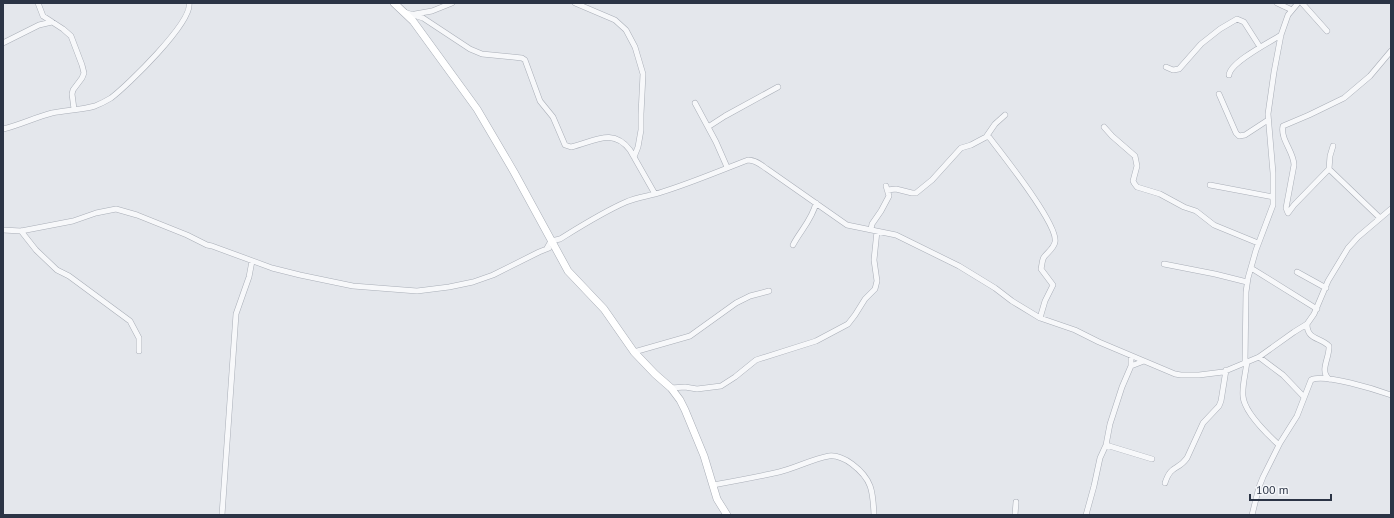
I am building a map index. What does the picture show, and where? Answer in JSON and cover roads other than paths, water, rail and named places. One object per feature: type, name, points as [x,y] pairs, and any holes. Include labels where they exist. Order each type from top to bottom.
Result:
[{"type":"street","points":[[38,3],[43,16],[63,28],[71,36],[84,73],[73,90],[72,94],[74,109]]},
{"type":"street","points":[[3,129],[51,114],[94,106],[110,98],[163,47],[178,30],[188,13],[189,3]]},
{"type":"street","points":[[394,3],[413,21],[477,109],[514,172],[568,271],[604,309],[634,352],[671,388],[685,410],[704,456],[716,499],[726,515]]},
{"type":"street","points":[[414,14],[432,11],[452,3]]},
{"type":"street","points":[[575,3],[615,20],[626,30],[635,47],[643,74],[641,130],[638,147],[634,156]]},
{"type":"street","points":[[1277,3],[1292,10]]},
{"type":"street","points":[[1279,445],[1269,436],[1245,405],[1243,395],[1246,362],[1246,292],[1258,244],[1272,210],[1273,173],[1268,114],[1274,72],[1288,15],[1298,3]]},
{"type":"street","points":[[1302,3],[1327,31]]},
{"type":"street","points":[[402,11],[423,18],[470,49],[482,54],[522,58],[525,60],[540,101],[553,116],[564,145],[571,147],[609,136],[617,138],[626,144],[655,194]]},
{"type":"street","points":[[1166,67],[1174,70],[1179,69],[1201,44],[1220,29],[1237,19],[1244,22],[1260,47]]},
{"type":"street","points":[[3,43],[39,25],[52,22]]},
{"type":"street","points":[[1229,75],[1231,69],[1248,54],[1282,35]]},
{"type":"street","points":[[1333,146],[1330,156],[1329,169],[1294,205],[1290,213],[1287,212],[1294,159],[1284,136],[1283,126],[1344,98],[1370,76],[1391,51]]},
{"type":"street","points":[[708,127],[737,109],[778,87]]},
{"type":"street","points":[[1219,94],[1239,136],[1245,135],[1268,120]]},
{"type":"street","points":[[695,103],[716,142],[726,167]]},
{"type":"street","points":[[671,388],[685,387],[697,389],[721,386],[736,377],[756,360],[816,341],[848,324],[865,299],[875,289],[878,281],[874,260],[874,230],[872,224],[885,205],[889,196],[887,188],[916,193],[932,180],[961,148],[971,145],[986,137],[995,124],[1005,115]]},
{"type":"street","points":[[1104,126],[1112,136],[1135,156],[1137,166],[1133,180],[1137,187],[1160,194],[1184,207],[1196,211],[1214,225],[1258,244]]},
{"type":"street","points":[[986,137],[989,137],[1011,165],[1036,201],[1052,229],[1056,241],[1043,258],[1041,268],[1053,285],[1045,301],[1040,318]]},
{"type":"street","points":[[551,241],[560,240],[604,213],[626,202],[641,196],[655,194],[699,180],[726,167],[748,160],[755,161],[847,225],[896,235],[959,266],[1040,318],[1075,330],[1099,342],[1175,374],[1210,374],[1226,370],[1259,356],[1308,324]]},
{"type":"street","points":[[1329,169],[1380,218]]},
{"type":"street","points":[[1210,185],[1273,197]]},
{"type":"street","points":[[793,245],[799,233],[813,213],[816,203]]},
{"type":"street","points":[[3,230],[22,230],[73,221],[96,213],[116,209],[137,215],[207,245],[272,268],[300,276],[353,286],[417,291],[455,286],[493,276],[548,248],[556,249]]},
{"type":"street","points":[[1329,379],[1324,371],[1329,346],[1310,334],[1307,329],[1308,324],[1348,248],[1358,237],[1391,209]]},
{"type":"street","points":[[22,230],[36,250],[57,270],[69,276],[130,321],[138,338],[139,350]]},
{"type":"street","points":[[548,248],[551,241]]},
{"type":"street","points":[[222,515],[236,314],[249,277],[252,261]]},
{"type":"street","points":[[1164,264],[1248,282]]},
{"type":"street","points":[[1251,268],[1317,309]]},
{"type":"street","points":[[1297,272],[1326,288]]},
{"type":"street","points":[[634,352],[690,336],[736,303],[750,296],[769,291]]},
{"type":"street","points":[[1086,515],[1100,458],[1106,445],[1110,424],[1122,387],[1131,366],[1131,356]]},
{"type":"street","points":[[1259,356],[1283,375],[1304,397]]},
{"type":"street","points":[[1131,366],[1144,361]]},
{"type":"street","points":[[1165,483],[1170,471],[1184,463],[1203,423],[1219,406],[1226,370]]},
{"type":"street","points":[[1252,515],[1259,487],[1279,445],[1297,416],[1309,383],[1313,379],[1329,379],[1378,390],[1391,395]]},
{"type":"street","points":[[1106,445],[1152,459]]},
{"type":"street","points":[[713,485],[781,472],[809,461],[831,456],[844,458],[862,472],[866,478],[871,491],[874,515]]},
{"type":"street","points":[[1015,515],[1016,502]]}]
